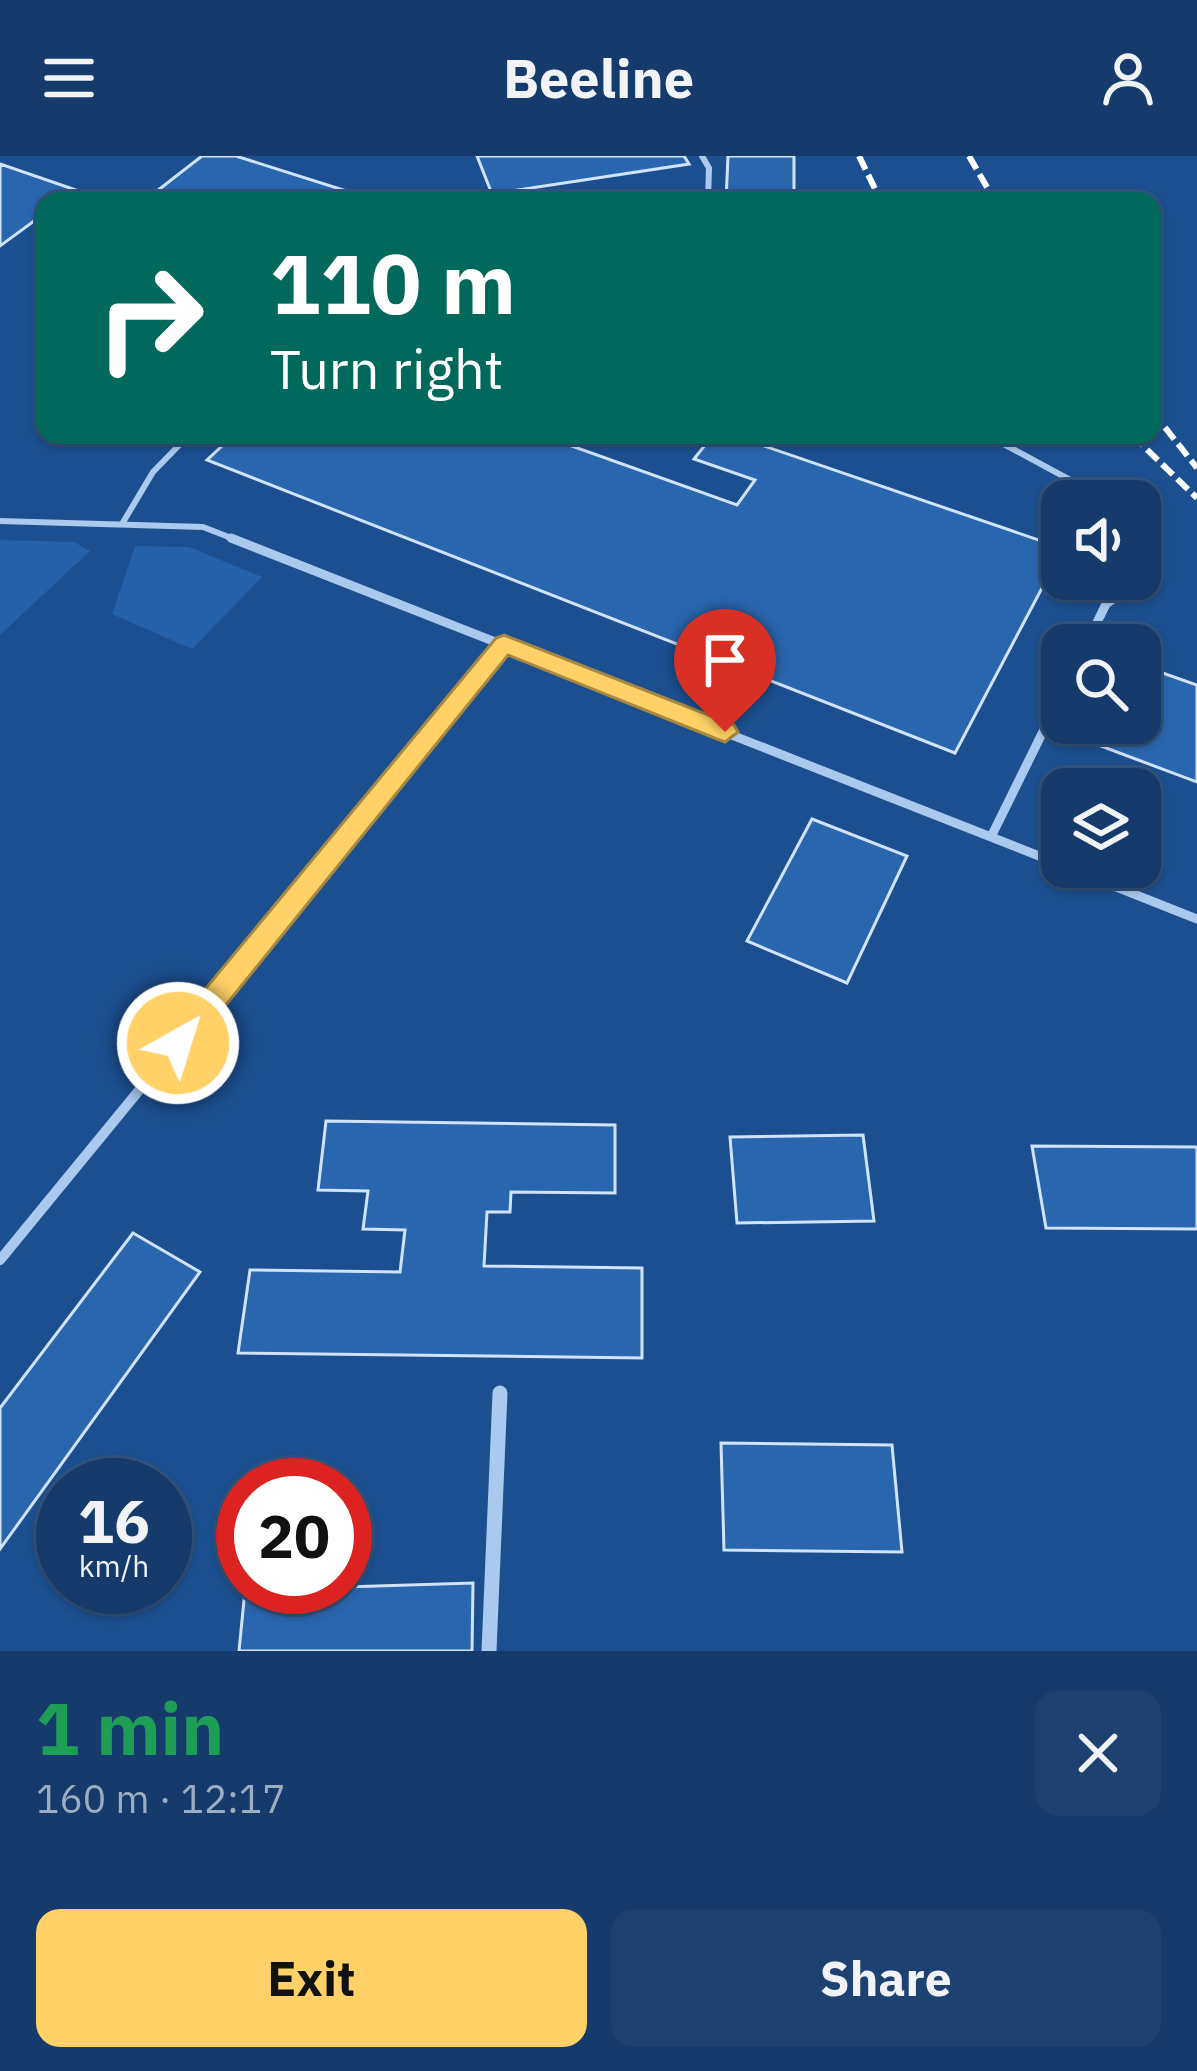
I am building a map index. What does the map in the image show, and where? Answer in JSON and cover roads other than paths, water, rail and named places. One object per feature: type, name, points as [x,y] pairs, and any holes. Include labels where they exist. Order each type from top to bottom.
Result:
[{"type":"street","points":[[489,1651],[500,1393]]},
{"type":"lane","points":[[702,156],[709,168],[708,192]]},
{"type":"lane","points":[[122,524],[153,472],[180,444]]},
{"type":"lane","points":[[1004,444],[1070,480]]},
{"type":"lane","points":[[0,521],[203,527],[1041,857]]},
{"type":"lane","points":[[0,1261],[504,644]]},
{"type":"lane","points":[[991,837],[1041,736]]},
{"type":"lane","points":[[1119,888],[1197,919]]},
{"type":"railway","points":[[859,156],[877,192]]},
{"type":"railway","points":[[969,156],[990,192]]},
{"type":"railway","points":[[1161,422],[1197,468]]},
{"type":"railway","points":[[1141,444],[1197,498]]}]
